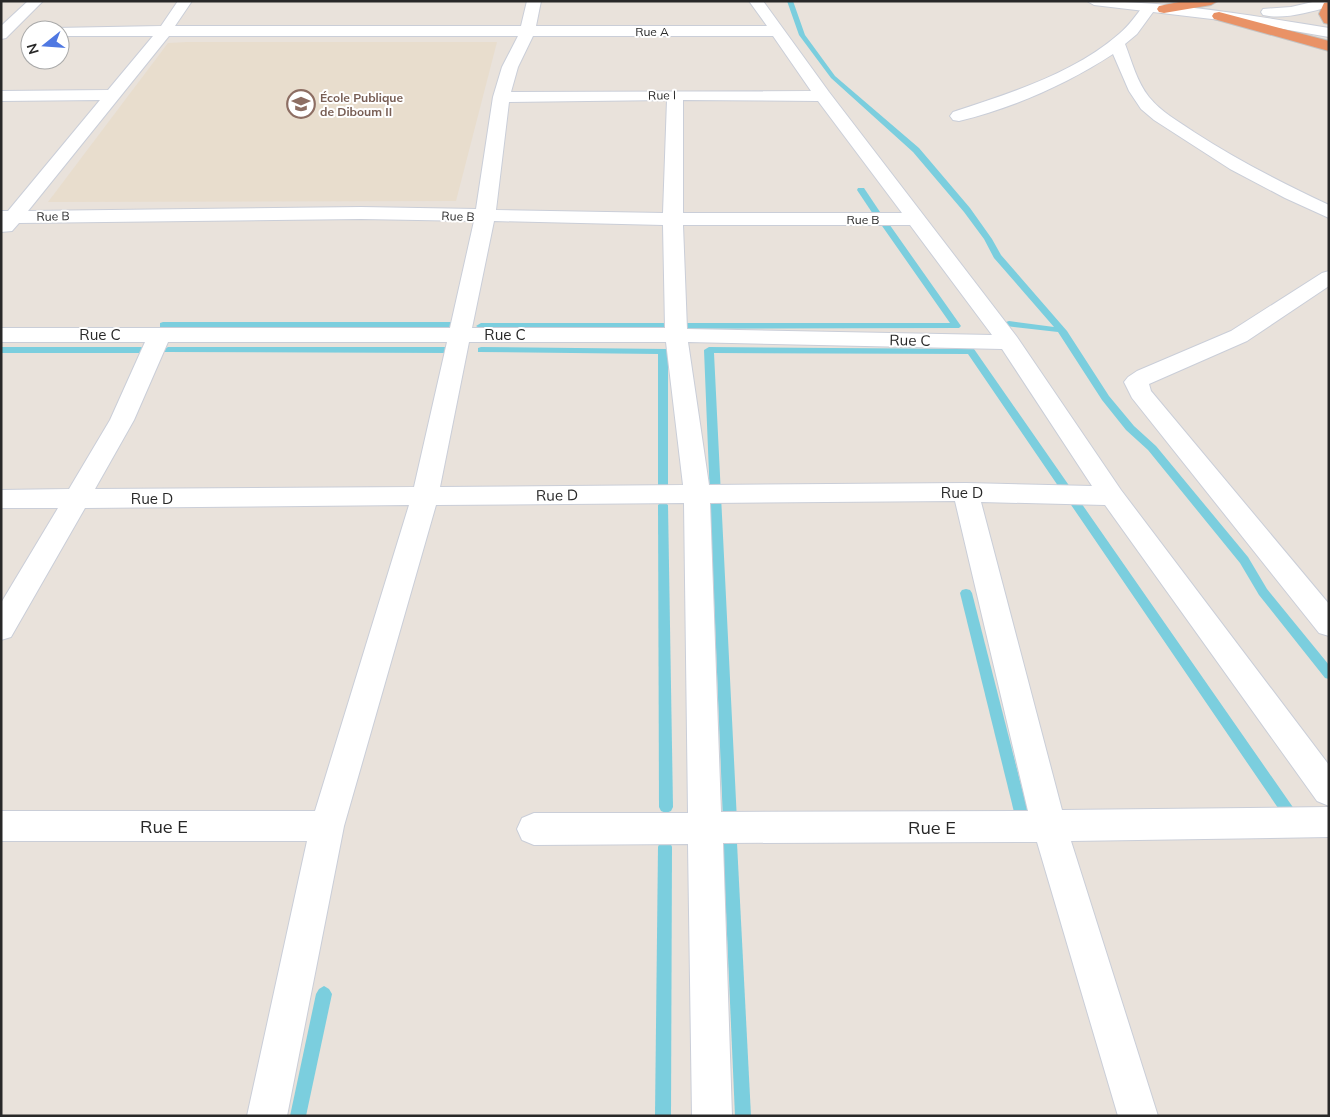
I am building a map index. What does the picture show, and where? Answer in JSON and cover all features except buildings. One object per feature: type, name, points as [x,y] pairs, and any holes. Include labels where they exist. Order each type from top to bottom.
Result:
[{"type":"highway","points":[[1157,8],[1212,1]]},
{"type":"highway","points":[[1329,4],[1326,14],[1329,20]]},
{"type":"highway","points":[[1219,16],[1329,46]]},
{"type":"street","points":[[3,33],[36,1]]},
{"type":"street","points":[[5,222],[113,95],[165,31],[185,1]]},
{"type":"street","points":[[267,1116],[327,826],[425,497],[485,217],[501,97],[510,67],[528,31],[534,1]]},
{"type":"street","points":[[756,1],[823,96],[1009,342],[1112,496],[1329,791]]},
{"type":"street","points":[[1094,1],[1197,12],[1306,27],[1329,33]]},
{"type":"street","points":[[1197,12],[1277,12],[1329,4]]},
{"type":"street","points":[[959,116],[1017,96],[1070,72],[1118,43],[1157,8]]},
{"type":"street","name":"Rue A","points":[[70,31],[776,31]]},
{"type":"street","points":[[3,33],[20,32]]},
{"type":"street","points":[[1118,43],[1131,83],[1145,104],[1153,112],[1197,142],[1270,185],[1329,212]]},
{"type":"street","points":[[1,96],[113,95]]},
{"type":"street","points":[[675,95],[674,219],[676,335],[697,494],[712,1116]]},
{"type":"street","name":"Rue I","points":[[501,97],[823,96]]},
{"type":"street","name":"Rue B","points":[[5,222],[249,213],[361,213],[485,217],[674,219],[915,219]]},
{"type":"street","points":[[1329,277],[1238,336],[1145,376],[1136,382],[1140,393],[1329,625]]},
{"type":"street","points":[[1,629],[122,420],[160,334]]},
{"type":"street","name":"Rue C","points":[[1,335],[676,335],[1009,342]]},
{"type":"street","points":[[966,492],[1049,826],[1138,1116]]},
{"type":"street","name":"Rue D","points":[[1,499],[966,492],[1112,496]]},
{"type":"street","name":"Rue E","points":[[534,829],[1049,826],[1329,822]]},
{"type":"street","name":"Rue E","points":[[1,826],[327,826]]},
{"type":"shaded area","name":"École Publique de Diboum II","points":[[497,42],[456,201],[48,202],[168,43]]},
{"type":"waterway","points":[[790,1],[802,35],[833,77],[916,150],[967,210],[988,239],[997,256],[1064,333],[1105,398],[1130,428],[1152,448],[1244,560],[1263,592],[1329,674]]},
{"type":"waterway","points":[[861,190],[878,215]]},
{"type":"waterway","points":[[481,326],[956,326],[884,223]]},
{"type":"waterway","points":[[1009,324],[1056,330]]},
{"type":"waterway","points":[[163,325],[458,325]]},
{"type":"waterway","points":[[1,350],[153,350]]},
{"type":"waterway","points":[[168,350],[448,350]]},
{"type":"waterway","points":[[481,350],[665,351]]},
{"type":"waterway","points":[[730,821],[709,350],[971,351],[1294,820]]},
{"type":"waterway","points":[[663,351],[663,492]]},
{"type":"waterway","points":[[663,505],[666,807]]},
{"type":"waterway","points":[[966,593],[1022,816]]},
{"type":"waterway","points":[[730,843],[743,1116]]},
{"type":"waterway","points":[[663,1116],[665,847]]},
{"type":"waterway","points":[[298,1116],[324,994]]},
{"type":"place","name":"École Publique de Diboum II","points":[[301,104]]}]
